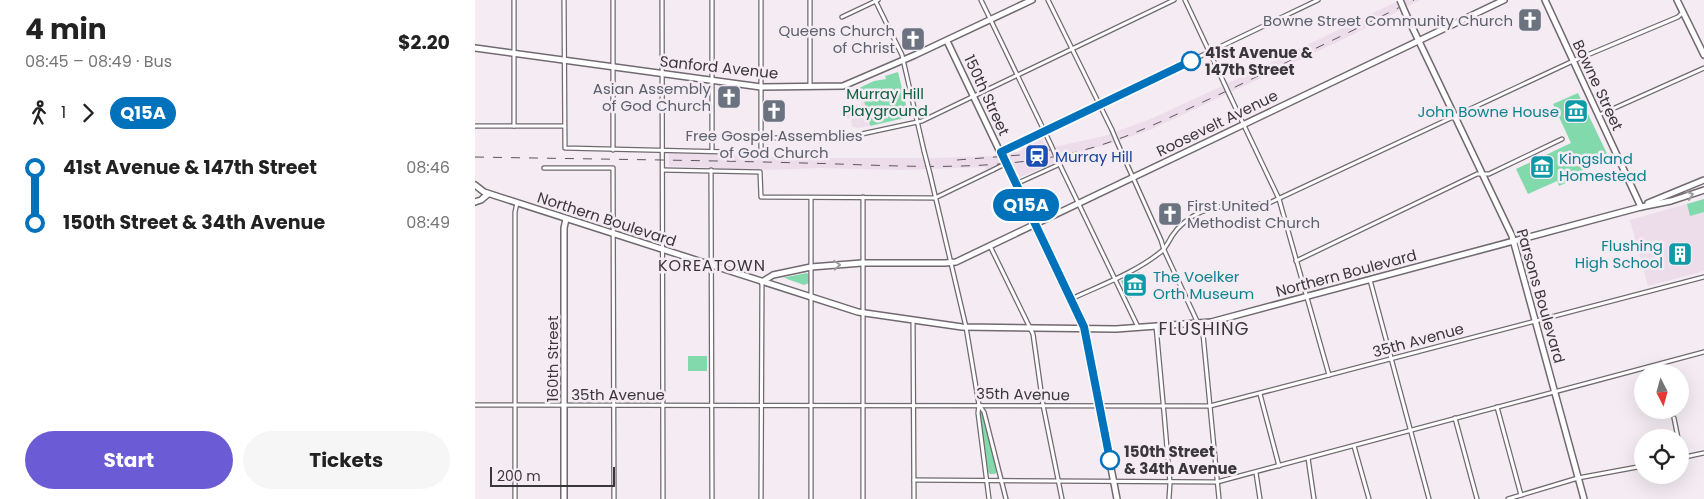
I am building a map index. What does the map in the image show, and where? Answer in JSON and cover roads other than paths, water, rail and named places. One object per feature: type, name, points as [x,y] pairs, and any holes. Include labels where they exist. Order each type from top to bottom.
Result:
[{"type":"street","points":[[514,0],[515,126]]},
{"type":"street","points":[[564,0],[565,148],[730,152]]},
{"type":"street","points":[[613,0],[613,150]]},
{"type":"street","points":[[662,0],[663,499]]},
{"type":"street","points":[[711,0],[712,151]]},
{"type":"street","points":[[761,0],[761,153]]},
{"type":"street","points":[[810,0],[810,87]]},
{"type":"street","points":[[842,17],[876,0],[903,60],[966,327],[979,405],[977,413],[989,499]]},
{"type":"street","points":[[981,0],[1138,327]]},
{"type":"street","name":"Sanford Avenue","points":[[475,48],[761,87],[843,86],[1032,0]]},
{"type":"street","points":[[1048,0],[1112,130],[1203,334],[1219,499]]},
{"type":"street","points":[[761,138],[843,138],[917,122],[1175,0]]},
{"type":"street","points":[[1185,0],[1279,199],[1329,375]]},
{"type":"street","points":[[1001,152],[1318,0]]},
{"type":"street","name":"Parsons Boulevard","points":[[1400,0],[1484,174],[1514,241],[1584,499]]},
{"type":"street","name":"Roosevelt Avenue","points":[[762,282],[773,274],[811,267],[862,263],[951,263],[1504,0]]},
{"type":"street","name":"Bowne Street","points":[[1545,0],[1641,207]]},
{"type":"street","points":[[1677,0],[1704,55]]},
{"type":"street","points":[[1071,299],[1136,268],[1164,250],[1181,225],[1188,219],[1221,206],[1252,206],[1279,199],[1573,61],[1678,17],[1683,12]]},
{"type":"street","name":"150th Street","points":[[947,40],[1084,329],[1117,499]]},
{"type":"street","points":[[1598,116],[1704,68]]},
{"type":"street","points":[[475,126],[564,126]]},
{"type":"street","points":[[1296,261],[1477,174],[1489,174],[1562,139]]},
{"type":"street","points":[[1016,184],[1059,162]]},
{"type":"street","points":[[663,170],[760,172],[761,197],[935,198],[1006,164]]},
{"type":"street","points":[[544,168],[613,168],[614,499]]},
{"type":"street","points":[[711,170],[712,499]]},
{"type":"street","name":"Northern Boulevard","points":[[1641,207],[1665,195],[1704,180]]},
{"type":"street","name":"Northern Boulevard","points":[[475,185],[488,194],[863,313],[966,327],[1084,329],[1211,322],[1641,207],[1671,201],[1704,190]]},
{"type":"street","points":[[475,202],[488,194]]},
{"type":"street","points":[[863,197],[863,499]]},
{"type":"street","points":[[811,198],[811,499]]},
{"type":"street","points":[[515,499],[515,212],[517,203]]},
{"type":"street","name":"160th Street","points":[[564,499],[564,228],[566,219]]},
{"type":"street","points":[[990,246],[1033,334],[1043,406],[1062,499]]},
{"type":"street","name":"35th Avenue","points":[[475,405],[1210,406],[1704,277]]},
{"type":"street","points":[[1369,280],[1429,499]]},
{"type":"street","points":[[761,499],[762,282]]},
{"type":"street","points":[[913,320],[914,499]]},
{"type":"street","points":[[1156,326],[1164,407],[1169,499]]},
{"type":"street","points":[[914,480],[1217,482],[1704,352]]},
{"type":"street","points":[[1260,394],[1279,466]]},
{"type":"street","points":[[979,405],[984,412],[1006,499]]},
{"type":"street","points":[[1497,407],[1521,495]]},
{"type":"street","points":[[1455,418],[1477,499]]},
{"type":"street","points":[[1355,446],[1369,499]]},
{"type":"street","points":[[1689,457],[1704,454]]},
{"type":"street","points":[[1308,458],[1314,499]]},
{"type":"street","points":[[1508,499],[1578,478],[1634,468]]},
{"type":"street","points":[[1256,473],[1260,499]]},
{"type":"railway","points":[[475,157],[907,166],[977,165],[1046,158],[1099,146],[1156,124],[1414,0]]},
{"type":"railway","points":[[957,160],[1020,155],[1061,148]]},
{"type":"place","name":"Bowne Street Community Church","points":[[1530,20]]},
{"type":"place","name":"Queens Church of Christ","points":[[913,39]]},
{"type":"place","name":"41st Avenue & 147th Street","points":[[1191,61]]},
{"type":"place","name":"Asian Assembly of God Church","points":[[729,97]]},
{"type":"place","name":"Free Gospel Assemblies of God Church","points":[[774,111]]},
{"type":"place","name":"John Bowne House","points":[[1576,111]]},
{"type":"place","name":"Murray Hill","points":[[1037,156]]},
{"type":"place","name":"Kingsland Homestead","points":[[1542,167]]},
{"type":"place","name":"First United Methodist Church","points":[[1170,214]]},
{"type":"place","name":"Flushing High School","points":[[1680,254]]},
{"type":"place","name":"The Voelker Orth Museum","points":[[1135,285]]},
{"type":"place","name":"150th Street & 34th Avenue","points":[[1110,460]]},
{"type":"district","name":"KOREATOWN","points":[[712,265]]},
{"type":"district","name":"FLUSHING","points":[[1204,328]]},
{"type":"park label","name":"Murray Hill Playground","points":[[885,102]]}]
